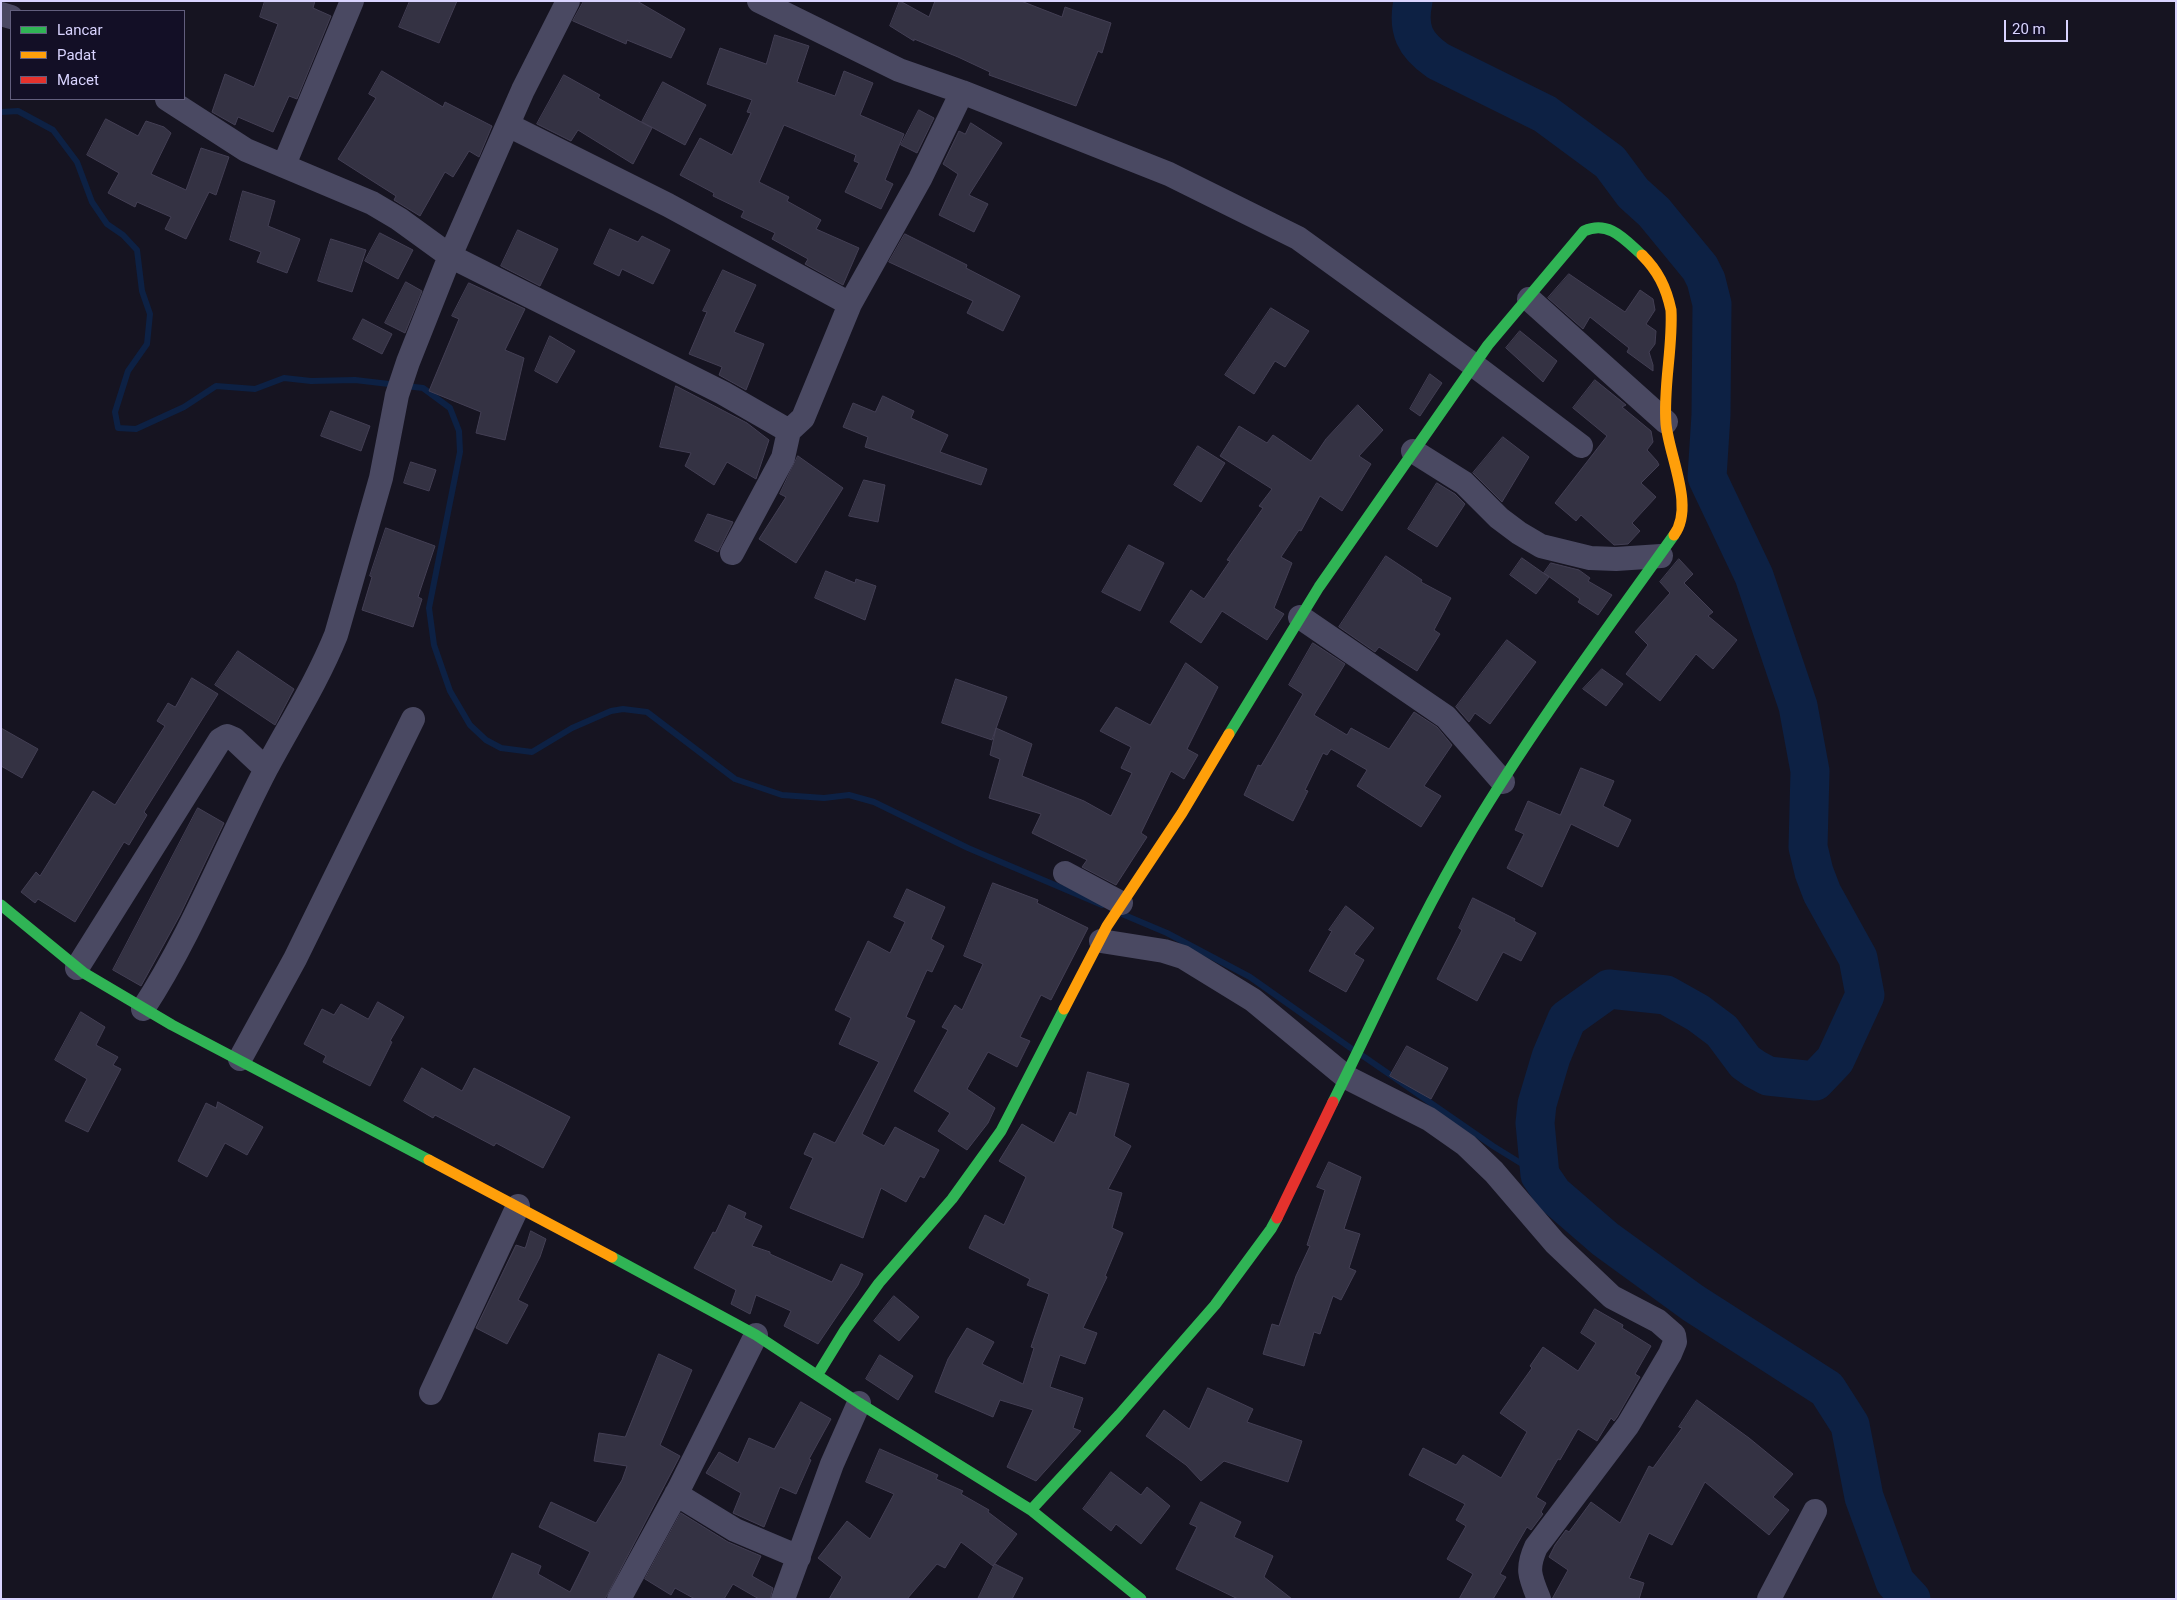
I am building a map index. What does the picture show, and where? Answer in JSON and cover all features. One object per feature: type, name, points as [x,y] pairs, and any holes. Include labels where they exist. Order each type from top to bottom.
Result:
[{"type":"street","points":[[284,166],[352,1]]},
{"type":"street","points":[[143,1009],[177,949],[266,769],[316,682],[336,635],[381,478],[397,395],[408,362],[450,256],[508,125],[568,1]]},
{"type":"street","points":[[759,1],[899,70],[962,92],[1169,174],[1298,238],[1475,366],[1581,446]]},
{"type":"street","points":[[732,553],[783,458],[789,431],[803,418],[850,304],[920,179],[962,92]]},
{"type":"street","points":[[168,100],[233,143],[372,203],[399,219],[450,256],[706,384],[789,431]]},
{"type":"street","points":[[508,125],[668,205],[850,304]]},
{"type":"street","points":[[818,1374],[845,1330],[879,1283],[952,1199],[1001,1131],[1104,933],[1120,906],[1182,813],[1300,617],[1413,452],[1488,346],[1584,231],[1603,224],[1614,230],[1653,267],[1667,292],[1671,311],[1666,422],[1683,508],[1680,528],[1566,687],[1503,782],[1430,904],[1271,1229],[1248,1263],[1215,1305],[1119,1415],[1031,1510]]},
{"type":"street","points":[[1529,299],[1666,422]]},
{"type":"street","points":[[1413,452],[1464,483],[1499,518],[1541,546],[1590,558],[1661,556]]},
{"type":"street","points":[[1300,617],[1446,717],[1503,782]]},
{"type":"street","points":[[240,1059],[295,960],[413,719]]},
{"type":"street","points":[[77,968],[220,740],[227,736],[234,739],[266,769]]},
{"type":"street","points":[[1065,873],[1120,906]]},
{"type":"street","points":[[1,905],[77,968],[143,1009],[518,1206],[756,1334],[859,1403],[1031,1510],[1141,1599]]},
{"type":"street","points":[[1104,933],[1183,957],[1253,1000],[1466,1145],[1494,1172],[1555,1243],[1612,1298],[1658,1321],[1674,1334],[1675,1342],[1670,1354],[1628,1425],[1536,1546],[1530,1564],[1529,1576],[1539,1599]]},
{"type":"street","points":[[431,1393],[518,1206]]},
{"type":"street","points":[[619,1599],[676,1494],[756,1334]]},
{"type":"street","points":[[784,1599],[832,1464],[859,1403]]},
{"type":"street","points":[[676,1494],[736,1530],[799,1557]]},
{"type":"street","points":[[1768,1599],[1815,1511]]},
{"type":"building","points":[[265,1],[315,1],[313,8],[331,16],[297,99],[289,96],[273,132],[238,117],[235,125],[212,112],[225,74],[254,87],[278,24],[260,17]]},
{"type":"building","points":[[410,1],[457,1],[439,43],[399,27]]},
{"type":"building","points":[[584,1],[637,1],[685,29],[671,58],[627,40],[626,44],[573,21]]},
{"type":"building","points":[[900,1],[929,17],[935,1],[1021,1],[1062,17],[1065,7],[1111,23],[1102,53],[1098,51],[1076,106],[989,75],[990,72],[958,57],[914,39],[914,41],[890,26]]},
{"type":"building","points":[[775,35],[809,46],[797,82],[835,96],[844,71],[873,83],[860,115],[904,134],[885,180],[893,184],[881,209],[845,192],[859,163],[854,161],[856,155],[784,125],[759,182],[789,197],[787,201],[821,220],[816,229],[859,248],[843,285],[805,264],[808,259],[772,239],[775,233],[741,217],[744,211],[713,196],[714,193],[680,175],[700,138],[732,155],[751,113],[747,112],[752,100],[707,84],[720,48],[766,64]]},
{"type":"building","points":[[382,71],[443,107],[445,102],[492,126],[479,157],[469,151],[453,177],[445,172],[420,216],[394,200],[396,196],[338,159],[376,98],[369,94]]},
{"type":"building","points":[[564,75],[600,95],[598,98],[652,128],[633,164],[578,130],[571,141],[537,124]]},
{"type":"building","points":[[663,82],[706,105],[685,145],[642,122]]},
{"type":"building","points":[[919,110],[934,118],[917,153],[901,145]]},
{"type":"building","points":[[106,119],[138,136],[146,121],[164,127],[171,133],[151,174],[186,190],[201,148],[229,157],[216,195],[209,192],[186,239],[165,229],[171,217],[137,202],[135,207],[108,193],[119,173],[87,155]]},
{"type":"building","points":[[971,123],[1002,143],[969,195],[988,204],[974,232],[939,215],[958,174],[943,164],[959,131],[965,134]]},
{"type":"building","points":[[243,191],[275,201],[268,226],[300,239],[287,273],[257,262],[261,252],[230,240]]},
{"type":"building","points":[[610,229],[638,242],[642,236],[670,250],[653,284],[622,269],[619,276],[594,264]]},
{"type":"building","points":[[518,230],[558,249],[540,286],[501,266]]},
{"type":"building","points":[[380,233],[413,250],[398,279],[365,261]]},
{"type":"building","points":[[905,234],[967,265],[966,268],[1020,296],[1003,331],[967,313],[973,301],[889,262]]},
{"type":"building","points":[[331,239],[366,250],[352,292],[318,281]]},
{"type":"building","points":[[723,270],[756,285],[734,332],[764,344],[746,390],[719,375],[722,367],[689,354],[707,312],[703,311]]},
{"type":"building","points":[[1569,274],[1625,312],[1640,290],[1653,299],[1655,310],[1646,324],[1656,331],[1655,344],[1649,352],[1653,371],[1627,352],[1629,348],[1590,317],[1583,329],[1548,298]]},
{"type":"building","points":[[406,282],[422,291],[405,333],[385,323]]},
{"type":"building","points":[[469,283],[525,309],[505,350],[524,358],[505,440],[476,433],[481,412],[429,391],[459,319],[452,316]]},
{"type":"building","points":[[1271,308],[1309,331],[1285,367],[1275,361],[1254,394],[1225,375]]},
{"type":"building","points":[[363,319],[392,334],[382,354],[353,339]]},
{"type":"building","points":[[1520,331],[1557,361],[1543,382],[1506,348]]},
{"type":"building","points":[[550,336],[575,351],[557,383],[535,371]]},
{"type":"building","points":[[1430,374],[1442,383],[1420,416],[1410,409]]},
{"type":"building","points":[[1595,380],[1626,405],[1622,407],[1651,431],[1653,442],[1647,450],[1659,465],[1641,483],[1656,497],[1632,523],[1640,531],[1628,544],[1614,545],[1581,515],[1576,521],[1555,503],[1607,436],[1573,408]]},
{"type":"building","points":[[676,386],[747,423],[769,440],[756,479],[727,462],[714,485],[685,466],[691,453],[660,447]]},
{"type":"building","points":[[883,396],[914,411],[911,418],[948,435],[940,452],[987,469],[981,485],[865,447],[868,437],[843,427],[853,403],[875,412]]},
{"type":"building","points":[[1358,405],[1383,430],[1359,456],[1371,464],[1342,511],[1320,496],[1301,531],[1299,530],[1281,557],[1292,563],[1274,608],[1284,614],[1267,640],[1222,611],[1201,643],[1170,622],[1191,590],[1204,599],[1230,561],[1227,560],[1263,508],[1259,506],[1272,489],[1220,456],[1239,426],[1267,443],[1273,435],[1311,461],[1326,439]]},
{"type":"building","points":[[331,411],[370,426],[361,451],[321,436]]},
{"type":"building","points":[[1503,437],[1529,457],[1502,502],[1473,473]]},
{"type":"building","points":[[1198,446],[1225,463],[1201,502],[1174,485]]},
{"type":"building","points":[[798,456],[843,488],[796,563],[759,539],[786,497],[780,494]]},
{"type":"building","points":[[411,462],[436,470],[429,491],[404,483]]},
{"type":"building","points":[[864,480],[885,485],[878,522],[849,516]]},
{"type":"building","points":[[1437,483],[1455,494],[1465,504],[1437,547],[1408,529]]},
{"type":"building","points":[[708,514],[733,522],[718,552],[695,541]]},
{"type":"building","points":[[386,528],[435,546],[418,597],[422,599],[413,627],[362,610],[372,577],[370,576]]},
{"type":"building","points":[[1129,545],[1164,563],[1140,611],[1102,592]]},
{"type":"building","points":[[1386,556],[1422,580],[1421,582],[1451,598],[1434,630],[1440,634],[1417,671],[1379,647],[1375,652],[1339,627]]},
{"type":"building","points":[[1522,558],[1549,577],[1536,594],[1510,575]]},
{"type":"building","points":[[1679,559],[1693,574],[1684,583],[1713,612],[1708,616],[1737,640],[1713,669],[1696,654],[1660,701],[1626,674],[1648,645],[1635,632],[1670,593],[1660,582]]},
{"type":"building","points":[[1551,563],[1579,570],[1590,578],[1588,581],[1612,595],[1598,615],[1578,602],[1580,599],[1544,573]]},
{"type":"building","points":[[826,571],[855,583],[856,579],[876,586],[865,620],[815,598]]},
{"type":"building","points":[[1507,640],[1536,662],[1490,724],[1475,713],[1469,722],[1456,707]]},
{"type":"building","points":[[1313,643],[1345,664],[1314,715],[1347,735],[1351,728],[1389,749],[1414,712],[1437,727],[1452,745],[1424,786],[1441,796],[1421,827],[1357,786],[1367,770],[1331,749],[1327,755],[1323,753],[1305,790],[1308,791],[1293,821],[1244,795],[1258,765],[1261,766],[1303,694],[1289,685]]},
{"type":"building","points":[[238,651],[294,689],[275,725],[215,685]]},
{"type":"building","points":[[1186,663],[1218,687],[1187,749],[1198,755],[1184,779],[1171,771],[1141,833],[1147,837],[1116,885],[1082,867],[1087,860],[1032,833],[1041,814],[989,798],[1000,759],[990,755],[996,728],[1032,744],[1022,776],[1084,801],[1111,816],[1132,773],[1121,768],[1131,747],[1100,731],[1116,707],[1150,725]]},
{"type":"building","points":[[1602,669],[1623,684],[1606,706],[1583,689]]},
{"type":"building","points":[[192,678],[218,694],[144,812],[147,815],[129,845],[124,842],[75,922],[38,899],[35,903],[21,892],[36,872],[40,876],[93,791],[115,805],[165,726],[157,721],[168,703],[175,707]]},
{"type":"building","points":[[956,679],[1007,697],[992,740],[942,723]]},
{"type":"building","points":[[1,728],[38,749],[22,778],[1,766]]},
{"type":"building","points":[[1581,768],[1614,781],[1603,806],[1631,820],[1618,847],[1571,824],[1542,887],[1507,868],[1524,834],[1515,830],[1528,801],[1560,815]]},
{"type":"building","points":[[198,808],[224,823],[180,915],[141,986],[113,970]]},
{"type":"building","points":[[993,883],[1038,900],[1037,903],[1088,928],[1051,1000],[1041,995],[1020,1037],[1030,1041],[1017,1067],[988,1052],[967,1089],[995,1108],[988,1123],[967,1150],[938,1131],[950,1113],[914,1091],[948,1030],[942,1027],[955,1005],[962,1010],[983,964],[964,956]]},
{"type":"building","points":[[907,889],[945,907],[931,939],[944,946],[932,972],[927,970],[906,1017],[915,1021],[862,1134],[884,1146],[895,1127],[939,1150],[924,1178],[920,1176],[906,1202],[881,1188],[863,1238],[790,1208],[813,1158],[804,1154],[814,1133],[835,1143],[879,1062],[839,1044],[851,1018],[835,1010],[868,941],[890,953],[905,922],[894,917]]},
{"type":"building","points":[[1473,898],[1515,919],[1514,921],[1536,933],[1521,961],[1503,952],[1477,1001],[1437,979],[1462,930],[1459,928]]},
{"type":"building","points":[[1346,906],[1374,928],[1354,954],[1364,960],[1346,992],[1309,971],[1332,931],[1329,930]]},
{"type":"building","points":[[378,1002],[404,1017],[390,1041],[392,1042],[370,1086],[323,1062],[326,1056],[304,1044],[322,1009],[334,1015],[341,1004],[368,1019]]},
{"type":"building","points":[[81,1012],[105,1027],[96,1045],[118,1057],[113,1065],[121,1069],[88,1132],[65,1121],[87,1079],[55,1060]]},
{"type":"building","points":[[1407,1046],[1448,1068],[1431,1099],[1390,1076]]},
{"type":"building","points":[[422,1068],[462,1091],[474,1068],[570,1117],[543,1168],[496,1143],[494,1146],[435,1115],[433,1118],[404,1101]]},
{"type":"building","points":[[1088,1072],[1129,1084],[1114,1136],[1131,1146],[1108,1189],[1122,1193],[1112,1228],[1123,1233],[1105,1276],[1107,1277],[1083,1328],[1097,1333],[1085,1364],[1060,1355],[1050,1387],[1083,1398],[1073,1428],[1081,1431],[1036,1481],[1007,1467],[1033,1410],[1000,1400],[993,1417],[935,1392],[948,1359],[967,1328],[994,1342],[982,1364],[1023,1384],[1034,1348],[1031,1347],[1049,1294],[1027,1285],[1030,1279],[969,1248],[985,1215],[1004,1225],[1026,1177],[999,1161],[1022,1124],[1054,1143],[1070,1112],[1076,1115]]},
{"type":"building","points":[[218,1102],[263,1127],[247,1155],[225,1143],[207,1177],[178,1161],[206,1103],[216,1108]]},
{"type":"building","points":[[1329,1162],[1361,1177],[1344,1229],[1360,1234],[1349,1268],[1356,1271],[1341,1300],[1333,1296],[1320,1334],[1314,1332],[1304,1366],[1263,1354],[1272,1324],[1279,1326],[1296,1276],[1310,1246],[1307,1245],[1325,1190],[1317,1187]]},
{"type":"building","points":[[729,1205],[746,1213],[744,1218],[762,1226],[752,1246],[770,1252],[770,1254],[832,1282],[841,1264],[863,1274],[858,1285],[818,1344],[784,1326],[791,1311],[756,1295],[750,1314],[731,1304],[736,1290],[694,1268]]},
{"type":"building","points":[[531,1231],[546,1239],[540,1257],[518,1300],[528,1305],[507,1344],[476,1328],[516,1245],[525,1248]]},
{"type":"building","points":[[894,1296],[919,1317],[899,1341],[874,1321]]},
{"type":"building","points":[[1595,1309],[1623,1325],[1622,1328],[1651,1346],[1635,1374],[1640,1377],[1617,1417],[1614,1421],[1611,1418],[1597,1441],[1578,1429],[1560,1460],[1558,1459],[1536,1497],[1546,1503],[1541,1512],[1543,1514],[1531,1530],[1527,1527],[1500,1574],[1506,1577],[1493,1599],[1459,1599],[1473,1574],[1447,1559],[1466,1526],[1456,1520],[1465,1504],[1409,1475],[1423,1448],[1456,1465],[1463,1455],[1501,1478],[1527,1432],[1500,1413],[1532,1368],[1530,1366],[1543,1347],[1578,1371],[1596,1343],[1581,1333]]},
{"type":"building","points":[[659,1354],[692,1370],[660,1445],[680,1456],[605,1599],[492,1599],[512,1553],[541,1566],[538,1574],[570,1592],[590,1552],[539,1527],[551,1502],[596,1523],[622,1480],[627,1466],[594,1461],[599,1433],[625,1437]]},
{"type":"building","points":[[880,1355],[913,1376],[898,1400],[866,1379]]},
{"type":"building","points":[[1208,1388],[1253,1409],[1247,1422],[1302,1441],[1288,1482],[1224,1461],[1201,1481],[1186,1465],[1146,1436],[1164,1410],[1189,1429]]},
{"type":"building","points":[[1697,1400],[1749,1438],[1793,1474],[1773,1497],[1789,1510],[1769,1535],[1705,1482],[1672,1545],[1649,1533],[1629,1578],[1644,1583],[1639,1599],[1552,1599],[1568,1570],[1549,1557],[1555,1545],[1566,1530],[1569,1532],[1591,1502],[1620,1523],[1649,1466],[1653,1468],[1682,1428],[1679,1427]]},
{"type":"building","points":[[801,1402],[831,1419],[809,1459],[811,1460],[796,1494],[780,1487],[764,1527],[733,1513],[741,1493],[706,1473],[719,1452],[738,1463],[749,1438],[774,1449]]},
{"type":"building","points":[[880,1449],[938,1475],[936,1479],[963,1491],[961,1494],[989,1510],[988,1512],[1017,1534],[993,1566],[961,1542],[945,1568],[937,1564],[907,1599],[829,1599],[842,1577],[818,1558],[847,1521],[870,1539],[894,1494],[866,1482]]},
{"type":"building","points":[[1111,1472],[1141,1495],[1147,1487],[1170,1506],[1141,1544],[1116,1524],[1111,1531],[1083,1509]]},
{"type":"building","points":[[1201,1502],[1241,1522],[1234,1537],[1273,1556],[1264,1577],[1292,1599],[1238,1599],[1176,1569],[1197,1527],[1190,1524]]},
{"type":"building","points":[[681,1513],[728,1542],[761,1556],[752,1576],[773,1588],[770,1599],[759,1599],[733,1584],[724,1599],[695,1599],[675,1588],[671,1595],[645,1579]]},
{"type":"building","points":[[995,1564],[1023,1578],[1012,1599],[978,1599]]},
{"type":"waterway","points":[[1413,1],[1411,11],[1412,29],[1418,43],[1430,55],[1438,61],[1545,114],[1610,162],[1633,193],[1654,212],[1700,268],[1706,280],[1712,304],[1711,415],[1707,477],[1754,576],[1798,706],[1810,771],[1808,847],[1814,872],[1822,893],[1858,958],[1865,995],[1835,1060],[1815,1081],[1768,1076],[1755,1069],[1745,1062],[1722,1031],[1698,1013],[1666,995],[1609,989],[1567,1019],[1551,1057],[1537,1104],[1535,1123],[1540,1175],[1553,1194],[1605,1239],[1693,1303],[1827,1389],[1850,1425],[1864,1497],[1895,1582],[1911,1599]]},
{"type":"waterway","points":[[1,112],[18,111],[53,130],[77,162],[92,202],[107,224],[123,235],[137,250],[142,291],[150,314],[147,344],[128,371],[115,412],[118,428],[136,429],[184,407],[216,386],[255,389],[284,378],[311,381],[355,380],[423,388],[450,408],[459,431],[460,452],[429,608],[434,645],[450,691],[470,725],[486,740],[501,748],[532,752],[572,728],[611,711],[623,709],[647,712],[735,779],[782,795],[824,798],[849,795],[874,802],[968,848],[1102,905]]},
{"type":"waterway","points":[[1122,914],[1167,933],[1250,977],[1352,1049]]},
{"type":"waterway","points":[[1363,1056],[1493,1146],[1540,1175]]},
{"type":"traffic: fast","points":[[1229,734],[1319,587],[1488,345],[1584,231],[1593,228],[1609,230],[1622,237],[1642,255]]},
{"type":"traffic: fast","points":[[1333,1102],[1434,897],[1472,830],[1545,717],[1674,535]]},
{"type":"traffic: fast","points":[[1,905],[84,973],[172,1025],[429,1160]]},
{"type":"traffic: fast","points":[[818,1374],[845,1330],[879,1283],[952,1199],[1001,1131],[1064,1009]]},
{"type":"traffic: fast","points":[[1031,1510],[1119,1415],[1215,1305],[1277,1218]]},
{"type":"traffic: fast","points":[[612,1257],[756,1335],[859,1403],[1031,1510],[1141,1599]]},
{"type":"traffic: slow","points":[[1642,255],[1661,280],[1671,310],[1671,338],[1665,410],[1668,437],[1679,481],[1682,510],[1680,524],[1674,535]]},
{"type":"traffic: slow","points":[[1064,1009],[1107,926],[1182,813],[1229,734]]},
{"type":"traffic: slow","points":[[429,1160],[612,1257]]},
{"type":"traffic: jam","points":[[1277,1218],[1333,1102]]}]
